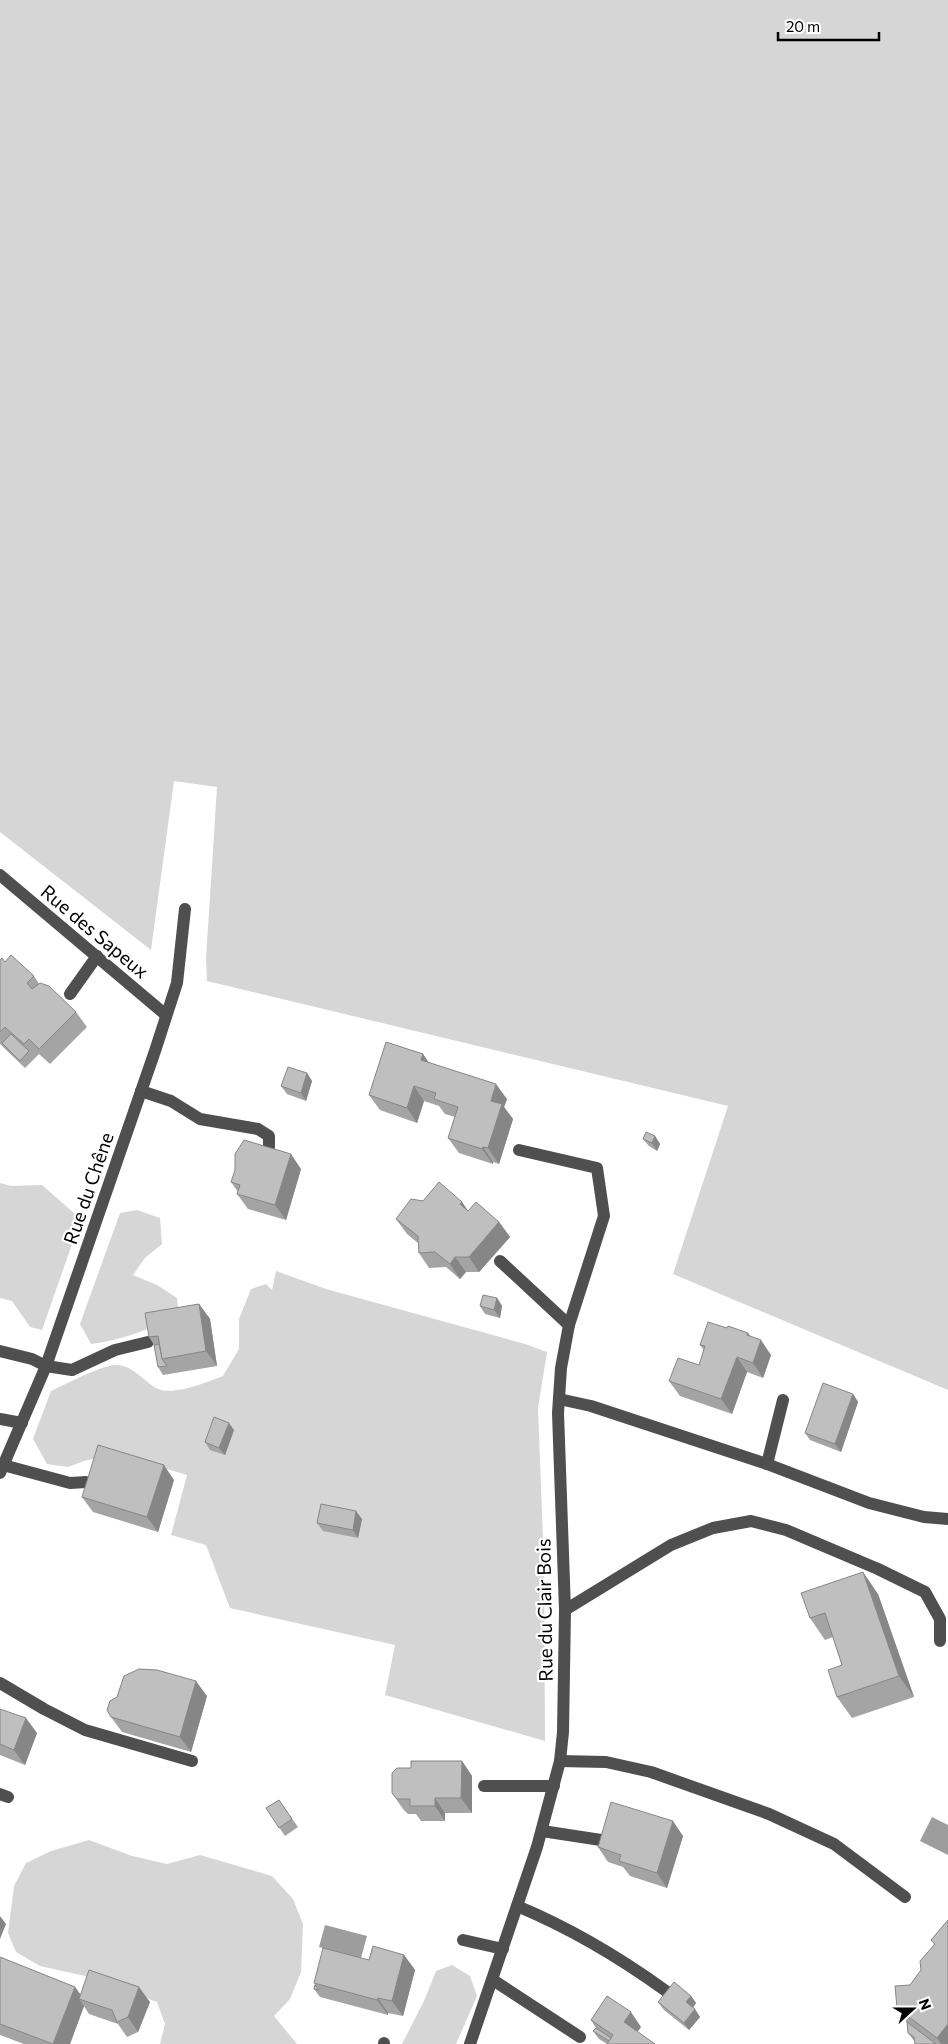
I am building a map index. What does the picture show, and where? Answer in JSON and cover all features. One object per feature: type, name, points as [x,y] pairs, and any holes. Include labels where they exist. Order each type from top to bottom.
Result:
[{"type":"street","name":"Rue des Sapeux","points":[[0,875],[166,1015]]},
{"type":"street","name":"Rue du Chêne","points":[[2,1469],[46,1366],[177,983],[185,909]]},
{"type":"street","points":[[70,994],[97,956]]},
{"type":"street","points":[[141,1091],[170,1101],[200,1119],[258,1129],[269,1136],[269,1147]]},
{"type":"street","name":"Rue du Clair Bois","points":[[470,2044],[542,1831],[560,1761],[563,1732],[565,1610],[558,1413],[561,1368],[568,1326],[604,1216],[597,1168],[519,1150]]},
{"type":"street","points":[[500,1260],[568,1326]]},
{"type":"street","points":[[0,1352],[32,1359],[46,1366],[72,1370],[115,1350],[148,1342]]},
{"type":"street","points":[[559,1399],[591,1406],[767,1464],[869,1503],[924,1517],[948,1519]]},
{"type":"street","points":[[767,1464],[783,1400]]},
{"type":"street","points":[[0,1419],[22,1423]]},
{"type":"street","points":[[2,1469],[70,1484],[86,1482]]},
{"type":"street","points":[[565,1610],[671,1545],[713,1528],[751,1521],[786,1530],[878,1569],[925,1592],[940,1619],[940,1641]]},
{"type":"street","points":[[0,1683],[44,1709],[86,1730],[192,1761]]},
{"type":"street","points":[[560,1761],[606,1762],[652,1772],[769,1814],[834,1844],[905,1897]]},
{"type":"street","points":[[484,1786],[554,1786]]},
{"type":"street","points":[[542,1831],[601,1840]]},
{"type":"street","points":[[517,1906],[556,1923],[633,1967],[666,1991]]},
{"type":"street","points":[[463,1940],[503,1949]]},
{"type":"street","points":[[493,1980],[580,2037]]},
{"type":"shaded area","points":[[0,0],[948,0],[948,1390],[673,1274],[728,1106],[207,981],[206,959],[217,787],[174,781],[151,950],[0,832]]},
{"type":"shaded area","points":[[0,1183],[11,1186],[42,1185],[75,1214],[78,1227],[42,1330],[30,1327],[12,1301],[0,1298]]},
{"type":"shaded area","points":[[137,1210],[160,1218],[162,1244],[145,1258],[133,1275],[157,1285],[177,1298],[179,1315],[136,1333],[114,1340],[91,1344],[80,1324],[120,1213]]},
{"type":"shaded area","points":[[276,1271],[326,1289],[525,1344],[547,1352],[538,1408],[544,1566],[545,1741],[385,1695],[395,1645],[230,1608],[206,1545],[171,1535],[187,1475],[117,1454],[84,1461],[68,1467],[47,1464],[33,1439],[51,1391],[94,1371],[116,1365],[138,1374],[156,1388],[171,1391],[190,1388],[223,1376],[239,1349],[239,1319],[251,1289],[266,1284],[272,1290]]},
{"type":"shaded area","points":[[932,1817],[948,1825],[948,1855],[920,1841]]},
{"type":"shaded area","points":[[89,1840],[132,1856],[167,1864],[200,1855],[272,1876],[293,1899],[303,1924],[301,1972],[290,1999],[274,2016],[297,2044],[160,2044],[165,2024],[157,2002],[94,1978],[40,1966],[16,1952],[8,1933],[14,1886],[26,1863],[51,1851]]},
{"type":"shaded area","points":[[325,1925],[367,1936],[361,1958],[319,1947]]},
{"type":"shaded area","points":[[452,1965],[470,1976],[477,1996],[456,2044],[402,2044],[424,2001],[436,1971]]},
{"type":"building","points":[[11,955],[34,976],[27,983],[32,989],[40,983],[49,986],[76,1012],[39,1049],[29,1039],[24,1044],[5,1027],[0,1032],[0,960],[2,958],[5,962]]},
{"type":"building","points":[[11,1034],[29,1051],[20,1061],[2,1043]]},
{"type":"building","points":[[386,1042],[423,1054],[421,1060],[496,1084],[491,1101],[502,1104],[488,1148],[483,1147],[482,1149],[448,1138],[458,1107],[434,1099],[436,1093],[414,1086],[407,1108],[369,1095]]},
{"type":"building","points":[[288,1067],[307,1073],[301,1093],[281,1086]]},
{"type":"building","points":[[646,1132],[655,1136],[652,1143],[643,1139]]},
{"type":"building","points":[[244,1140],[291,1154],[275,1205],[237,1194],[240,1185],[231,1182],[235,1170],[235,1154]]},
{"type":"building","points":[[439,1182],[462,1202],[460,1204],[468,1211],[476,1202],[499,1222],[469,1257],[455,1257],[450,1264],[435,1252],[419,1253],[418,1236],[396,1219],[411,1199],[423,1201]]},
{"type":"building","points":[[483,1295],[497,1298],[494,1310],[480,1306]]},
{"type":"building","points":[[199,1304],[206,1351],[162,1359],[158,1336],[149,1337],[145,1313]]},
{"type":"building","points":[[708,1322],[727,1328],[728,1326],[761,1340],[753,1363],[737,1357],[721,1399],[669,1381],[678,1358],[699,1365],[705,1346],[700,1345]]},
{"type":"building","points":[[159,1344],[162,1359],[167,1366],[158,1367],[154,1345]]},
{"type":"building","points":[[823,1383],[853,1394],[835,1444],[805,1433]]},
{"type":"building","points":[[214,1417],[229,1423],[219,1448],[205,1442]]},
{"type":"building","points":[[98,1445],[164,1465],[147,1517],[82,1497]]},
{"type":"building","points":[[321,1504],[356,1511],[353,1530],[317,1523]]},
{"type":"building","points":[[863,1572],[899,1676],[837,1697],[828,1670],[842,1665],[825,1613],[810,1618],[801,1593]]},
{"type":"building","points":[[139,1669],[157,1670],[196,1681],[180,1737],[111,1717],[107,1710],[110,1701],[117,1697],[124,1676]]},
{"type":"building","points":[[0,1709],[26,1718],[14,1750],[0,1744]]},
{"type":"building","points":[[411,1761],[462,1761],[461,1798],[435,1798],[435,1806],[410,1806],[410,1799],[397,1799],[392,1793],[392,1773],[397,1768],[411,1768]]},
{"type":"building","points":[[279,1800],[292,1819],[279,1828],[266,1808]]},
{"type":"building","points":[[611,1802],[673,1821],[657,1873],[619,1861],[621,1855],[598,1847]]},
{"type":"building","points":[[948,1920],[948,2024],[937,2038],[897,2008],[895,1986],[910,1985],[921,1970],[920,1961],[935,1944],[931,1940]]},
{"type":"building","points":[[373,1946],[404,1955],[392,2001],[378,1998],[377,2000],[314,1983],[323,1948],[369,1960]]},
{"type":"building","points":[[0,1957],[75,1987],[53,2044],[0,2024]]},
{"type":"building","points":[[89,1970],[139,1987],[128,2017],[117,2022],[112,2010],[79,1999]]},
{"type":"building","points":[[674,1982],[691,1996],[686,2002],[695,2009],[684,2023],[658,2002]]},
{"type":"building","points":[[607,1996],[631,2012],[624,2022],[655,2044],[607,2044],[613,2035],[591,2020]]},
{"type":"building","points":[[907,2022],[936,2044],[915,2044],[914,2037],[908,2033]]},
{"type":"building","points":[[596,2028],[611,2038],[609,2041],[593,2031]]}]
